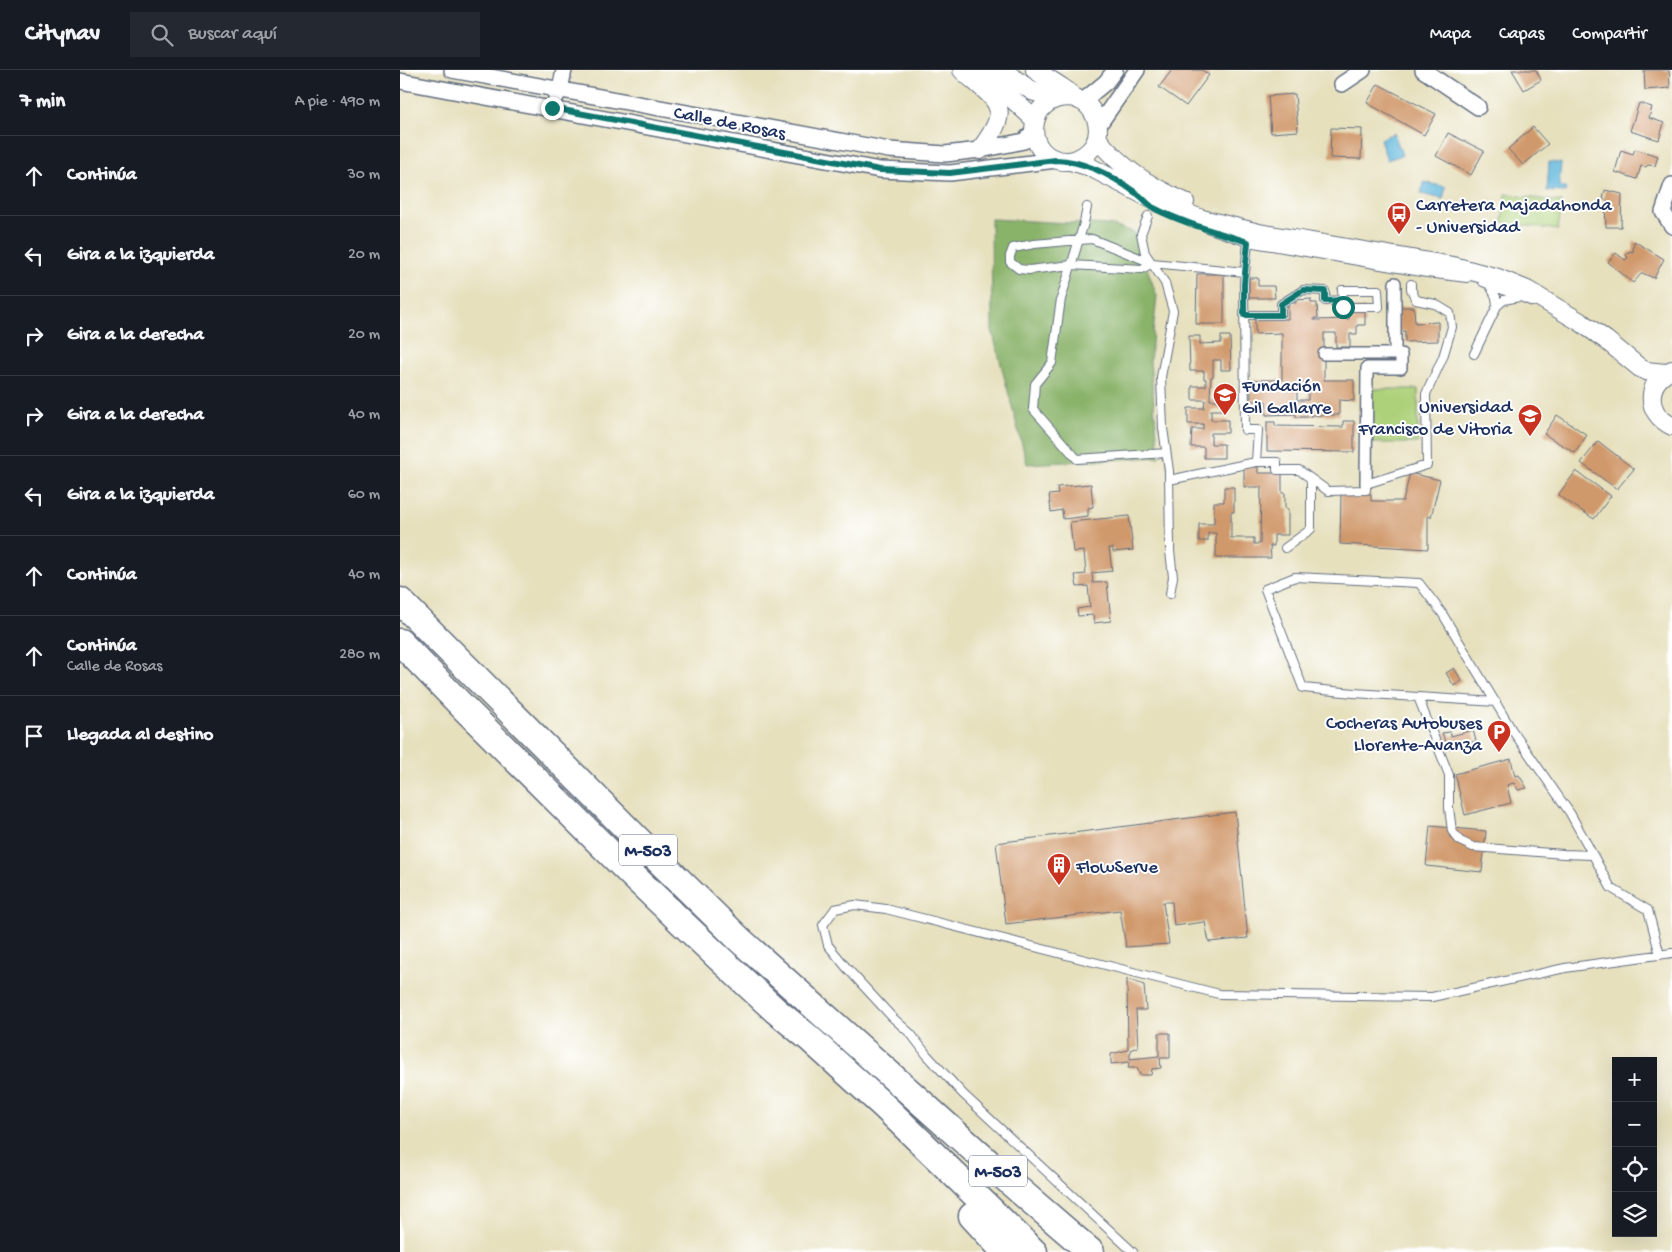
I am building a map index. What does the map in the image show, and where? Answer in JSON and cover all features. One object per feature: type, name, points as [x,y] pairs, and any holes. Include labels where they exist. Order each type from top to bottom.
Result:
[{"type":"highway","name":"M-503","points":[[400,601],[740,940],[1020,1191],[1091,1252]]},
{"type":"highway","name":"M-503","points":[[400,642],[630,873],[775,1010],[810,1038],[886,1108],[1034,1252]]},
{"type":"highway","points":[[775,1010],[798,1044],[916,1155],[1006,1252]]},
{"type":"street","name":"Calle de Rosas","points":[[452,70],[889,150],[945,154],[980,150],[1024,141],[1034,125]]},
{"type":"street","points":[[552,108],[560,90],[564,70]]},
{"type":"street","points":[[962,70],[996,101],[1000,112],[998,122],[980,150]]},
{"type":"street","points":[[980,70],[1034,125],[1038,145],[1042,151],[1063,160],[1090,167],[1158,203],[1202,219],[1259,232],[1453,266],[1486,274],[1527,290],[1582,323],[1646,371],[1669,371]]},
{"type":"street","points":[[1002,70],[1032,91],[1057,98],[1066,97],[1079,100],[1106,82],[1115,70]]},
{"type":"street","points":[[1034,70],[1079,100],[1094,114],[1097,132],[1122,166],[1161,191],[1208,211],[1284,236]]},
{"type":"street","points":[[1063,160],[1077,159],[1090,150],[1097,132],[1137,70]]},
{"type":"street","points":[[1342,84],[1364,70]]},
{"type":"street","points":[[1423,70],[1478,107]]},
{"type":"street","name":"Calle de Rosas","points":[[400,81],[880,170],[950,173],[1063,160]]},
{"type":"street","points":[[1034,125],[1043,106],[1057,98]]},
{"type":"street","points":[[1672,185],[1663,212],[1672,226]]},
{"type":"street","points":[[1394,354],[1395,283]]},
{"type":"street","points":[[1366,351],[1366,484]]},
{"type":"street","points":[[1324,354],[1366,351],[1402,354],[1401,368],[1365,368]]},
{"type":"street","points":[[1628,359],[1638,372],[1652,398]]},
{"type":"street","points":[[1669,371],[1655,384],[1652,405],[1656,413],[1672,426]]},
{"type":"lane","points":[[1137,193],[1152,206],[1170,216],[1248,242],[1426,273],[1457,276],[1489,284],[1582,323]]},
{"type":"lane","points":[[1087,208],[1061,299],[1052,363],[1035,384],[1034,409],[1077,459],[1166,453]]},
{"type":"lane","points":[[1148,216],[1141,234],[1145,253],[1166,283],[1173,311],[1161,377],[1163,428],[1169,480],[1170,551],[1173,577],[1170,594]]},
{"type":"lane","points":[[1152,263],[1142,269],[1071,265],[1029,270],[1019,269],[1010,262],[1010,256],[1013,248],[1034,244],[1092,239],[1152,263],[1245,272]]},
{"type":"lane","points":[[1248,242],[1244,315],[1245,430],[1258,430],[1256,462]]},
{"type":"lane","points":[[1169,480],[1256,462],[1277,462],[1277,470],[1299,470],[1328,491],[1366,490],[1366,484],[1426,465],[1426,394],[1443,357],[1452,327],[1450,313],[1435,304],[1416,300],[1411,284]]},
{"type":"lane","points":[[1489,284],[1496,297],[1497,306]]},
{"type":"lane","points":[[1244,315],[1281,315],[1281,304],[1303,290],[1325,291],[1325,301],[1343,300]]},
{"type":"lane","points":[[1342,290],[1378,290],[1379,307],[1343,307],[1343,300],[1342,290]]},
{"type":"lane","points":[[1474,354],[1497,306],[1504,300],[1520,297]]},
{"type":"lane","points":[[1285,548],[1311,529],[1311,479]]},
{"type":"lane","points":[[1496,702],[1303,688],[1265,589],[1295,576],[1420,583],[1442,612],[1496,702],[1512,730],[1570,813],[1611,888],[1648,910],[1660,955]]},
{"type":"lane","points":[[1418,697],[1449,775],[1449,808],[1452,831],[1460,841],[1473,847],[1593,855]]},
{"type":"lane","points":[[1134,1252],[963,1094],[926,1055],[911,1034],[892,1017],[846,967],[828,945],[823,925],[835,909],[855,905],[886,909],[1219,994],[1432,997],[1565,968],[1672,953]]},
{"type":"green space","points":[[1506,194],[1562,202],[1558,230],[1502,222]]},
{"type":"green space","points":[[991,219],[1109,225],[1134,232],[1157,296],[1150,361],[1159,457],[1027,464],[992,330]]},
{"type":"green space","points":[[1372,389],[1418,389],[1418,443],[1372,443]]},
{"type":"water","points":[[1394,133],[1402,155],[1387,160],[1380,139]]},
{"type":"water","points":[[1549,162],[1561,163],[1559,187],[1566,188],[1565,192],[1547,191]]},
{"type":"water","points":[[1424,182],[1446,187],[1443,199],[1421,194]]},
{"type":"building","points":[[1172,70],[1202,70],[1209,75],[1186,106],[1159,87]]},
{"type":"building","points":[[1512,70],[1536,70],[1541,80],[1524,90]]},
{"type":"building","points":[[1644,70],[1669,70],[1670,88],[1645,90]]},
{"type":"building","points":[[1378,84],[1436,114],[1424,135],[1367,103]]},
{"type":"building","points":[[1295,94],[1298,131],[1271,133],[1268,96]]},
{"type":"building","points":[[1639,103],[1652,107],[1649,118],[1664,123],[1659,140],[1630,131]]},
{"type":"building","points":[[1533,127],[1548,144],[1523,165],[1508,149]]},
{"type":"building","points":[[1331,128],[1362,129],[1361,159],[1330,158]]},
{"type":"building","points":[[1448,133],[1484,151],[1471,175],[1436,156]]},
{"type":"building","points":[[1635,149],[1658,156],[1655,166],[1641,166],[1637,179],[1615,172],[1621,150],[1633,154]]},
{"type":"building","points":[[1605,190],[1622,194],[1621,227],[1606,227],[1605,205],[1609,205],[1609,202],[1603,199]]},
{"type":"building","points":[[1634,241],[1664,259],[1654,278],[1642,273],[1633,283],[1608,262],[1616,253],[1625,260],[1628,258],[1626,255],[1630,251],[1633,252]]},
{"type":"building","points":[[1197,274],[1224,274],[1224,324],[1196,324]]},
{"type":"building","points":[[1249,278],[1258,278],[1258,286],[1274,286],[1275,298],[1249,298]]},
{"type":"building","points":[[1311,299],[1311,303],[1317,303],[1318,318],[1314,318],[1314,320],[1349,319],[1349,308],[1365,308],[1365,325],[1357,325],[1357,334],[1350,334],[1350,347],[1336,347],[1336,333],[1324,333],[1324,380],[1354,380],[1354,401],[1339,400],[1339,415],[1296,417],[1296,414],[1266,415],[1266,401],[1251,401],[1251,380],[1282,380],[1282,333],[1255,334],[1255,319],[1288,319],[1288,303],[1296,303],[1296,300]],"holes":[[[1297,383],[1308,383],[1308,400],[1297,400]]]},
{"type":"building","points":[[1397,307],[1414,307],[1415,323],[1438,322],[1438,341],[1405,342],[1405,331],[1398,332]]},
{"type":"building","points":[[1189,336],[1200,336],[1200,344],[1221,343],[1221,336],[1230,336],[1231,370],[1221,370],[1221,360],[1213,360],[1213,377],[1211,377],[1210,400],[1225,400],[1224,410],[1211,410],[1211,420],[1228,420],[1228,433],[1211,433],[1211,444],[1224,444],[1224,458],[1204,458],[1204,447],[1191,447],[1192,429],[1203,429],[1203,424],[1188,424],[1188,408],[1204,408],[1205,400],[1192,400],[1192,386],[1206,386],[1206,379],[1204,379],[1204,371],[1190,371]]},
{"type":"building","points":[[1557,415],[1587,435],[1575,453],[1544,434]]},
{"type":"building","points":[[1343,421],[1354,421],[1354,452],[1267,451],[1267,422],[1275,422],[1275,426],[1343,427]]},
{"type":"building","points":[[1598,441],[1634,469],[1617,489],[1581,463]]},
{"type":"building","points":[[1244,467],[1258,467],[1258,473],[1282,473],[1282,493],[1285,493],[1285,509],[1288,509],[1288,535],[1274,535],[1274,546],[1270,546],[1271,558],[1216,558],[1216,533],[1208,533],[1208,541],[1199,541],[1199,524],[1214,524],[1214,502],[1224,502],[1224,487],[1234,487],[1234,512],[1231,512],[1231,538],[1254,538],[1254,544],[1260,544],[1261,487],[1244,487]]},
{"type":"building","points":[[1576,471],[1611,496],[1594,519],[1558,495]]},
{"type":"building","points":[[1410,473],[1440,480],[1431,517],[1428,516],[1428,549],[1340,544],[1341,494],[1371,494],[1371,501],[1403,501]]},
{"type":"building","points":[[1091,484],[1093,507],[1088,508],[1088,516],[1063,519],[1062,510],[1051,512],[1049,495],[1058,494],[1057,487]]},
{"type":"building","points":[[1129,516],[1133,550],[1113,552],[1113,548],[1109,548],[1112,571],[1092,573],[1093,583],[1107,582],[1111,621],[1094,623],[1093,615],[1078,616],[1077,609],[1090,607],[1088,586],[1077,587],[1075,575],[1086,574],[1084,551],[1073,552],[1070,522]]},
{"type":"building","points":[[1454,668],[1462,681],[1454,686],[1446,673]]},
{"type":"building","points":[[1473,730],[1476,741],[1448,749],[1442,733],[1450,732],[1451,736]]},
{"type":"building","points":[[1511,759],[1515,776],[1519,775],[1527,788],[1518,790],[1514,783],[1507,785],[1511,803],[1465,815],[1455,774]]},
{"type":"building","name":"FlowServe","points":[[1235,812],[1248,938],[1209,942],[1205,922],[1174,926],[1172,902],[1163,902],[1169,944],[1126,947],[1120,910],[1006,924],[996,843]]},
{"type":"building","points":[[1430,826],[1486,831],[1482,872],[1426,866]]},
{"type":"building","points":[[1127,979],[1144,985],[1146,1010],[1136,1010],[1138,1047],[1132,1049],[1130,1059],[1159,1056],[1159,1033],[1170,1033],[1170,1058],[1160,1058],[1161,1068],[1152,1069],[1151,1075],[1140,1075],[1137,1068],[1128,1068],[1129,1062],[1111,1064],[1111,1054],[1128,1050]]},
{"type":"place","name":"Carretera Majadahonda - Universidad","points":[[1399,235]]},
{"type":"place","name":"Fundación Gil Gallarre","points":[[1225,416]]},
{"type":"place","name":"Universidad Francisco de Vitoria","points":[[1530,437]]},
{"type":"place","name":"Cocheras Autobuses Llorente-Avanza","points":[[1499,753]]},
{"type":"place","name":"FlowServe","points":[[1059,886]]},
{"type":"route","points":[[552,108],[880,170],[950,173],[1056,160],[1070,161],[1103,173],[1137,193],[1152,206],[1170,216],[1248,242],[1244,284],[1244,315],[1281,315],[1281,304],[1303,290],[1325,291],[1325,301],[1343,300],[1343,307]]}]
